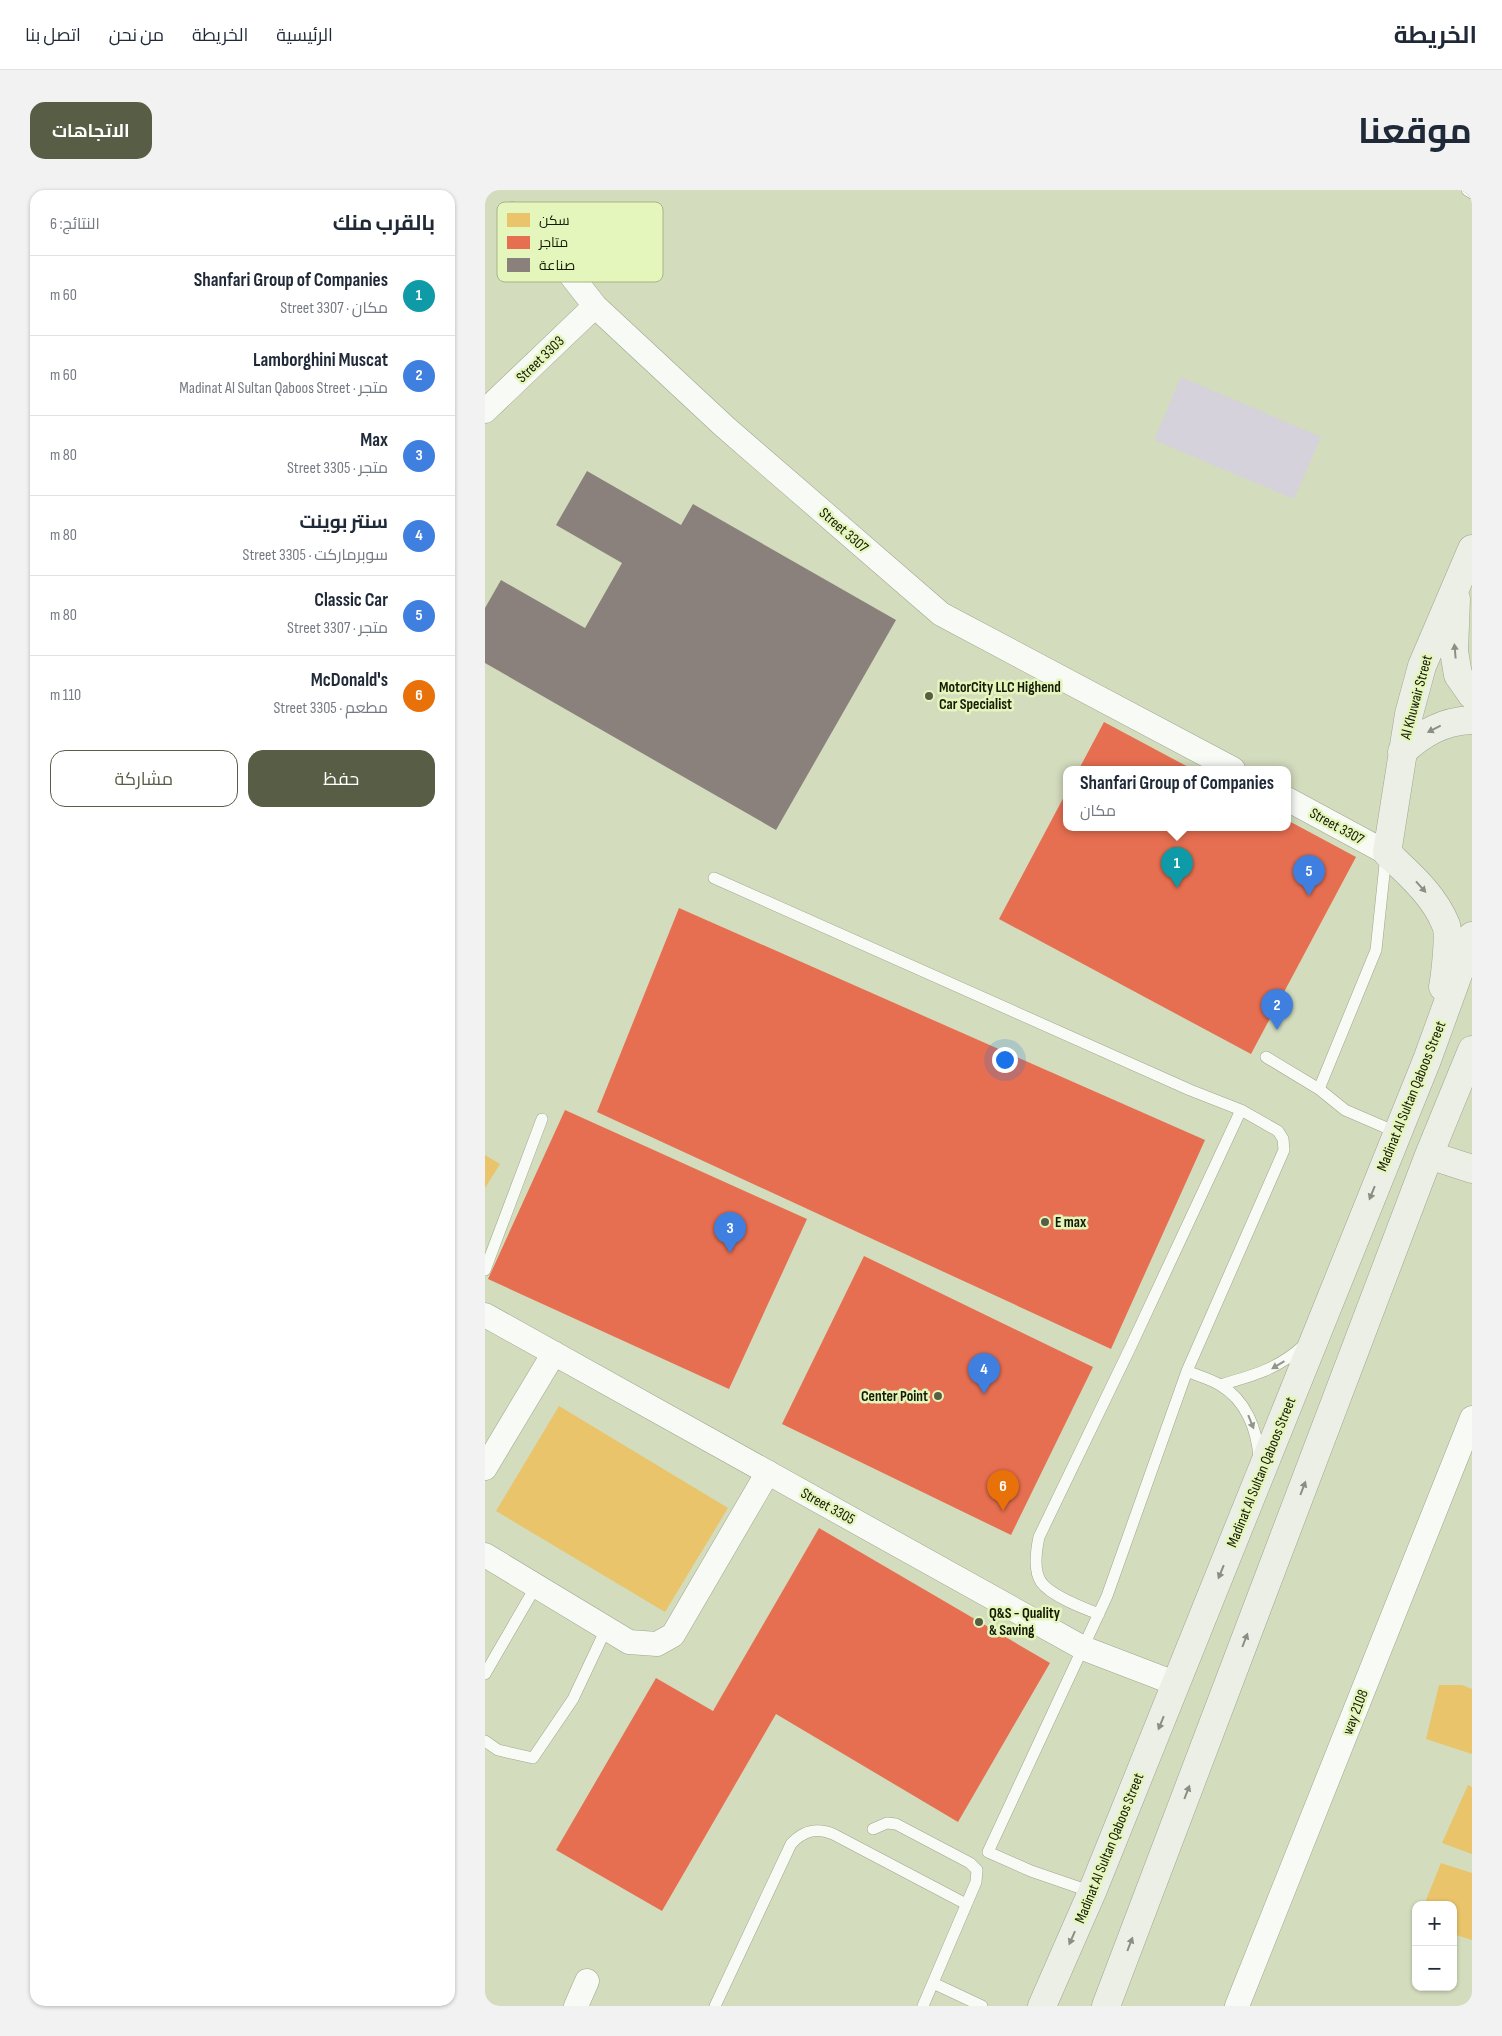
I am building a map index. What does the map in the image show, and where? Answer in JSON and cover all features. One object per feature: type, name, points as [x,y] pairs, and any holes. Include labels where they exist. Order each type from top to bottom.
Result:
[{"type":"main road","name":"Al Khuwair Street","points":[[1387,853],[1409,714],[1422,666],[1472,549]]},
{"type":"main road","points":[[1459,578],[1454,650],[1458,675],[1472,695]]},
{"type":"main road","points":[[1402,752],[1420,736],[1442,725],[1472,720]]},
{"type":"main road","points":[[1387,853],[1425,890],[1447,926],[1445,976],[1427,1060]]},
{"type":"main road","name":"Madinat Al Sultan Qaboos Street","points":[[1042,2006],[1092,1892],[1427,1060],[1472,936]]},
{"type":"main road","points":[[1106,2006],[1429,1155],[1472,1050]]},
{"type":"main road","points":[[1429,1155],[1472,1169]]},
{"type":"street","name":"Street 3307","points":[[576,282],[595,306],[725,427],[941,614],[1227,766]]},
{"type":"street","name":"Street 3303","points":[[485,411],[595,306]]},
{"type":"street","name":"Street 3307","points":[[1291,801],[1387,853]]},
{"type":"street","name":"Street 3305","points":[[485,1315],[1083,1648],[1164,1679],[1175,1686]]},
{"type":"street","points":[[485,1468],[554,1354]]},
{"type":"street","name":"way 2108","points":[[1237,2006],[1472,1418]]},
{"type":"street","points":[[485,1555],[629,1642],[657,1644],[673,1635],[767,1472]]},
{"type":"street","points":[[577,2006],[587,1981]]},
{"type":"lane","points":[[1467,190],[1472,192]]},
{"type":"lane","points":[[1319,1089],[1376,950],[1387,853]]},
{"type":"lane","points":[[714,878],[1190,1090],[1241,1110],[1278,1131],[1283,1139],[1284,1150],[1187,1371],[1107,1596],[988,1852],[1031,1871],[1092,1892]]},
{"type":"lane","points":[[1266,1057],[1319,1089],[1345,1110],[1397,1132]]},
{"type":"lane","points":[[1099,1614],[1062,1598],[1041,1583],[1036,1567],[1039,1537],[1241,1110]]},
{"type":"lane","points":[[485,1270],[542,1119]]},
{"type":"lane","points":[[1220,1386],[1271,1369],[1293,1356],[1316,1335]]},
{"type":"lane","points":[[1187,1371],[1220,1386],[1243,1406],[1252,1422],[1258,1445],[1260,1475]]},
{"type":"lane","points":[[485,1674],[536,1586]]},
{"type":"lane","points":[[485,1741],[499,1750],[533,1758],[573,1699],[607,1629]]},
{"type":"lane","points":[[873,1828],[887,1823],[896,1824],[974,1866],[978,1875],[923,2006]]},
{"type":"lane","points":[[715,2006],[791,1844],[798,1836],[807,1832],[816,1830],[833,1834],[966,1904]]},
{"type":"lane","points":[[933,1983],[982,2006]]},
{"type":"shaded area","points":[[1181,377],[1321,437],[1294,499],[1154,440]]},
{"type":"building: سكن","points":[[485,1155],[500,1164],[485,1188]]},
{"type":"building: سكن","points":[[559,1406],[728,1508],[665,1612],[496,1511]]},
{"type":"building: سكن","points":[[1439,1685],[1462,1685],[1472,1689],[1472,1754],[1426,1739]]},
{"type":"building: سكن","points":[[1468,1785],[1472,1787],[1472,1854],[1442,1843]]},
{"type":"building: سكن","points":[[1441,1863],[1472,1873],[1472,1940],[1457,1935],[1457,1901],[1426,1901]]},
{"type":"building: متاجر","points":[[1104,722],[1186,766],[1081,766]]},
{"type":"building: متاجر","points":[[1063,799],[1063,831],[1291,831],[1291,822],[1356,857],[1251,1054],[999,919]]},
{"type":"building: متاجر","points":[[679,908],[1205,1140],[1111,1349],[597,1112]]},
{"type":"building: متاجر","points":[[565,1110],[807,1219],[729,1389],[488,1279]]},
{"type":"building: متاجر","name":"Center Point","points":[[864,1256],[1093,1367],[1011,1535],[782,1424]]},
{"type":"building: متاجر","points":[[819,1528],[1050,1663],[958,1822],[776,1714],[662,1911],[556,1850],[656,1678],[713,1711]]},
{"type":"building: صناعة","points":[[587,471],[681,525],[693,504],[896,620],[776,830],[485,663],[485,608],[501,580],[585,628],[622,563],[556,525]]},
{"type":"place","name":"MotorCity LLC Highend Car Specialist","points":[[929,696]]},
{"type":"place","name":"Shanfari Group of Companies","points":[[1177,888]]},
{"type":"place","name":"Classic Car","points":[[1309,896]]},
{"type":"place","name":"Lamborghini Muscat","points":[[1277,1030]]},
{"type":"place","name":"E max","points":[[1045,1222]]},
{"type":"place","name":"Max","points":[[730,1253]]},
{"type":"place","name":"سنتر بوينت","points":[[984,1394]]},
{"type":"place","name":"Center Point","points":[[938,1396]]},
{"type":"place","name":"McDonald's","points":[[1003,1511]]},
{"type":"place","name":"Q&S - Quality & Saving","points":[[979,1622]]}]
